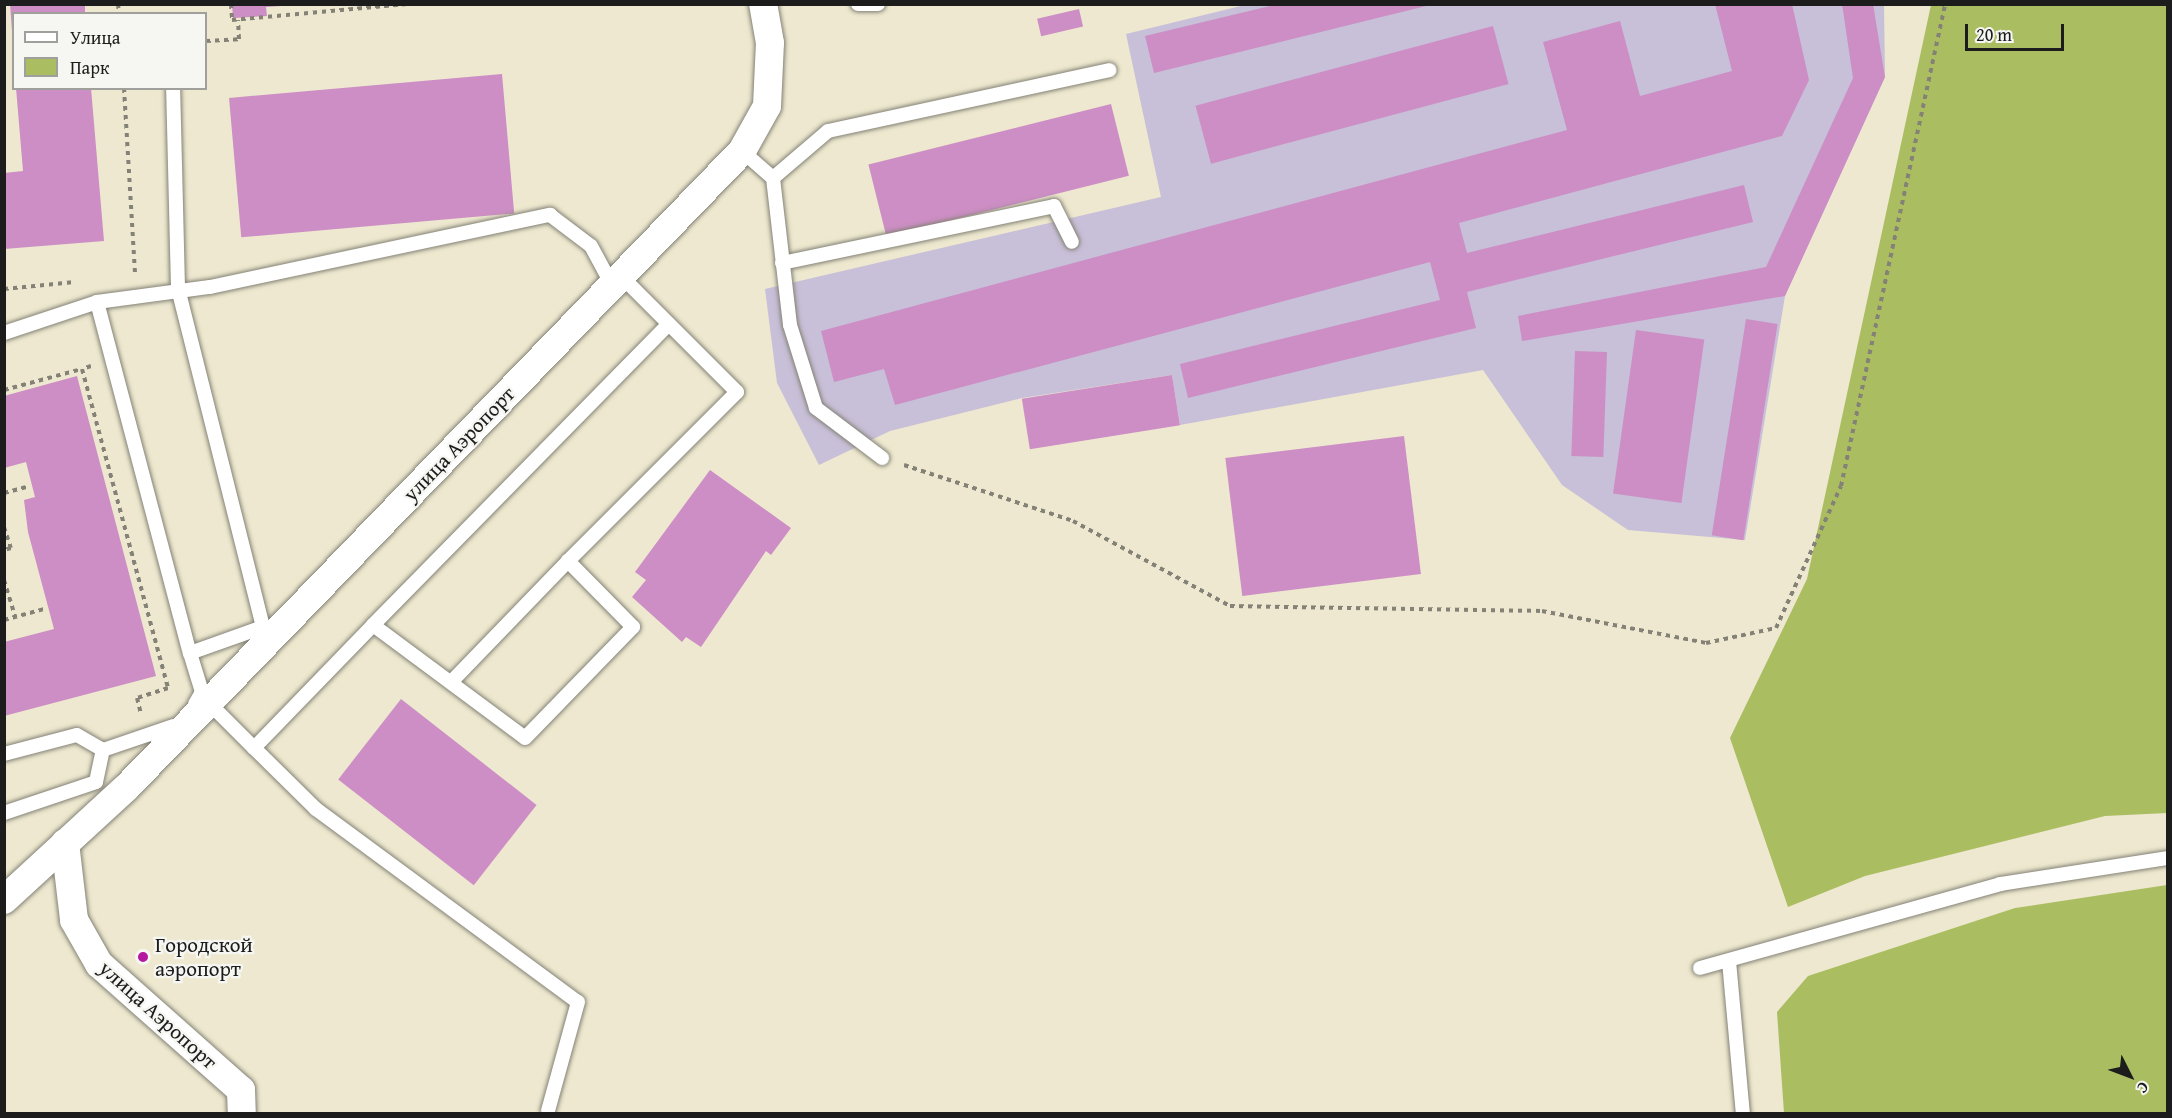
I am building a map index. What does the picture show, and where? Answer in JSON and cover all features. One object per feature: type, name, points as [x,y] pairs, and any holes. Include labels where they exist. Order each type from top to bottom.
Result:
[{"type":"street","name":"улица Аэропорт","points":[[4,900],[209,703],[742,151],[767,106],[770,43],[763,4]]},
{"type":"street","name":"улица Аэропорт","points":[[65,843],[74,921],[99,964],[241,1090],[242,1113]]},
{"type":"lane","points":[[858,4],[878,4]]},
{"type":"lane","points":[[773,178],[828,131],[1108,70]]},
{"type":"lane","points":[[173,90],[178,288],[263,627],[190,653]]},
{"type":"lane","points":[[742,151],[773,178],[782,263],[799,365],[816,408],[882,458]]},
{"type":"lane","points":[[782,263],[1054,206],[1072,242]]},
{"type":"lane","points":[[4,333],[97,302],[178,288],[210,287],[550,215],[591,246],[616,280],[669,324],[737,392],[451,682]]},
{"type":"lane","points":[[4,754],[77,735],[103,750],[164,733],[189,714],[202,692],[97,302]]},
{"type":"lane","points":[[254,748],[669,324]]},
{"type":"lane","points":[[373,624],[525,738],[633,627],[568,561]]},
{"type":"lane","points":[[209,703],[316,809],[578,1002],[548,1110]]},
{"type":"lane","points":[[4,813],[96,782],[103,750]]},
{"type":"lane","points":[[1700,968],[2000,884],[2168,858]]},
{"type":"lane","points":[[1729,961],[1743,1113]]},
{"type":"path","points":[[231,4],[232,20],[407,4]]},
{"type":"path","points":[[882,458],[1073,520],[1230,606],[1542,611],[1707,643],[1776,628],[1841,486],[1945,4]]},
{"type":"path","points":[[207,41],[239,39],[238,20]]},
{"type":"path","points":[[123,278],[135,277],[124,90]]},
{"type":"path","points":[[4,289],[78,282]]},
{"type":"path","points":[[4,390],[100,363]]},
{"type":"path","points":[[82,369],[168,688],[137,698],[142,719],[132,722]]},
{"type":"path","points":[[4,493],[27,487]]},
{"type":"path","points":[[4,527],[11,548],[4,550]]},
{"type":"path","points":[[4,580],[15,617]]},
{"type":"path","points":[[4,620],[44,609]]},
{"type":"shaded area","points":[[1249,4],[1884,5],[1885,77],[1785,296],[1745,540],[1628,530],[1562,485],[1483,370],[1180,425],[1172,375],[1022,398],[890,431],[819,465],[777,383],[765,289],[1161,197],[1126,34]]},
{"type":"green space","points":[[1931,5],[2167,5],[2167,813],[2105,816],[1865,876],[1788,907],[1730,738],[1807,579]]},
{"type":"green space","points":[[2167,885],[2167,1113],[1784,1113],[1777,1012],[1808,976],[2015,908]]},
{"type":"building","points":[[10,4],[85,4],[85,12],[12,12],[12,31]]},
{"type":"building","points":[[232,4],[281,4],[281,6],[266,7],[267,16],[233,18]]},
{"type":"building","points":[[1715,4],[1792,4],[1809,80],[1782,136],[1459,223],[1467,253],[1744,185],[1753,222],[1467,292],[1476,328],[1188,398],[1180,364],[1440,300],[1430,262],[895,405],[884,369],[834,382],[821,331],[1567,130],[1543,42],[1620,21],[1640,96],[1732,71]]},
{"type":"building","points":[[1842,4],[1873,4],[1885,77],[1785,296],[1522,341],[1518,316],[1766,267],[1853,78]]},
{"type":"building","points":[[1274,5],[1430,5],[1154,73],[1145,36]]},
{"type":"building","points":[[1079,9],[1083,27],[1041,36],[1037,19]]},
{"type":"building","points":[[1493,26],[1509,84],[1211,164],[1195,106]]},
{"type":"building","points":[[502,74],[514,213],[241,237],[229,98]]},
{"type":"building","points":[[16,90],[91,90],[104,241],[4,249],[4,173],[23,171]]},
{"type":"building","points":[[1111,104],[1129,176],[886,236],[868,164]]},
{"type":"building","points":[[1746,319],[1778,324],[1743,540],[1712,535]]},
{"type":"building","points":[[1636,330],[1704,340],[1681,503],[1613,493]]},
{"type":"building","points":[[1575,351],[1607,352],[1603,457],[1571,456]]},
{"type":"building","points":[[1172,375],[1180,425],[1030,449],[1022,399]]},
{"type":"building","points":[[77,376],[156,676],[4,716],[4,642],[54,629],[28,532],[24,500],[35,497],[26,462],[4,468],[4,396]]},
{"type":"building","points":[[1404,436],[1421,574],[1242,596],[1225,458]]},
{"type":"building","points":[[710,470],[791,528],[771,555],[766,551],[701,647],[686,637],[682,642],[632,597],[646,580],[635,572]]},
{"type":"building","points":[[401,699],[537,805],[474,885],[338,779]]},
{"type":"place","name":"Городской аэропорт","points":[[143,957]]}]
